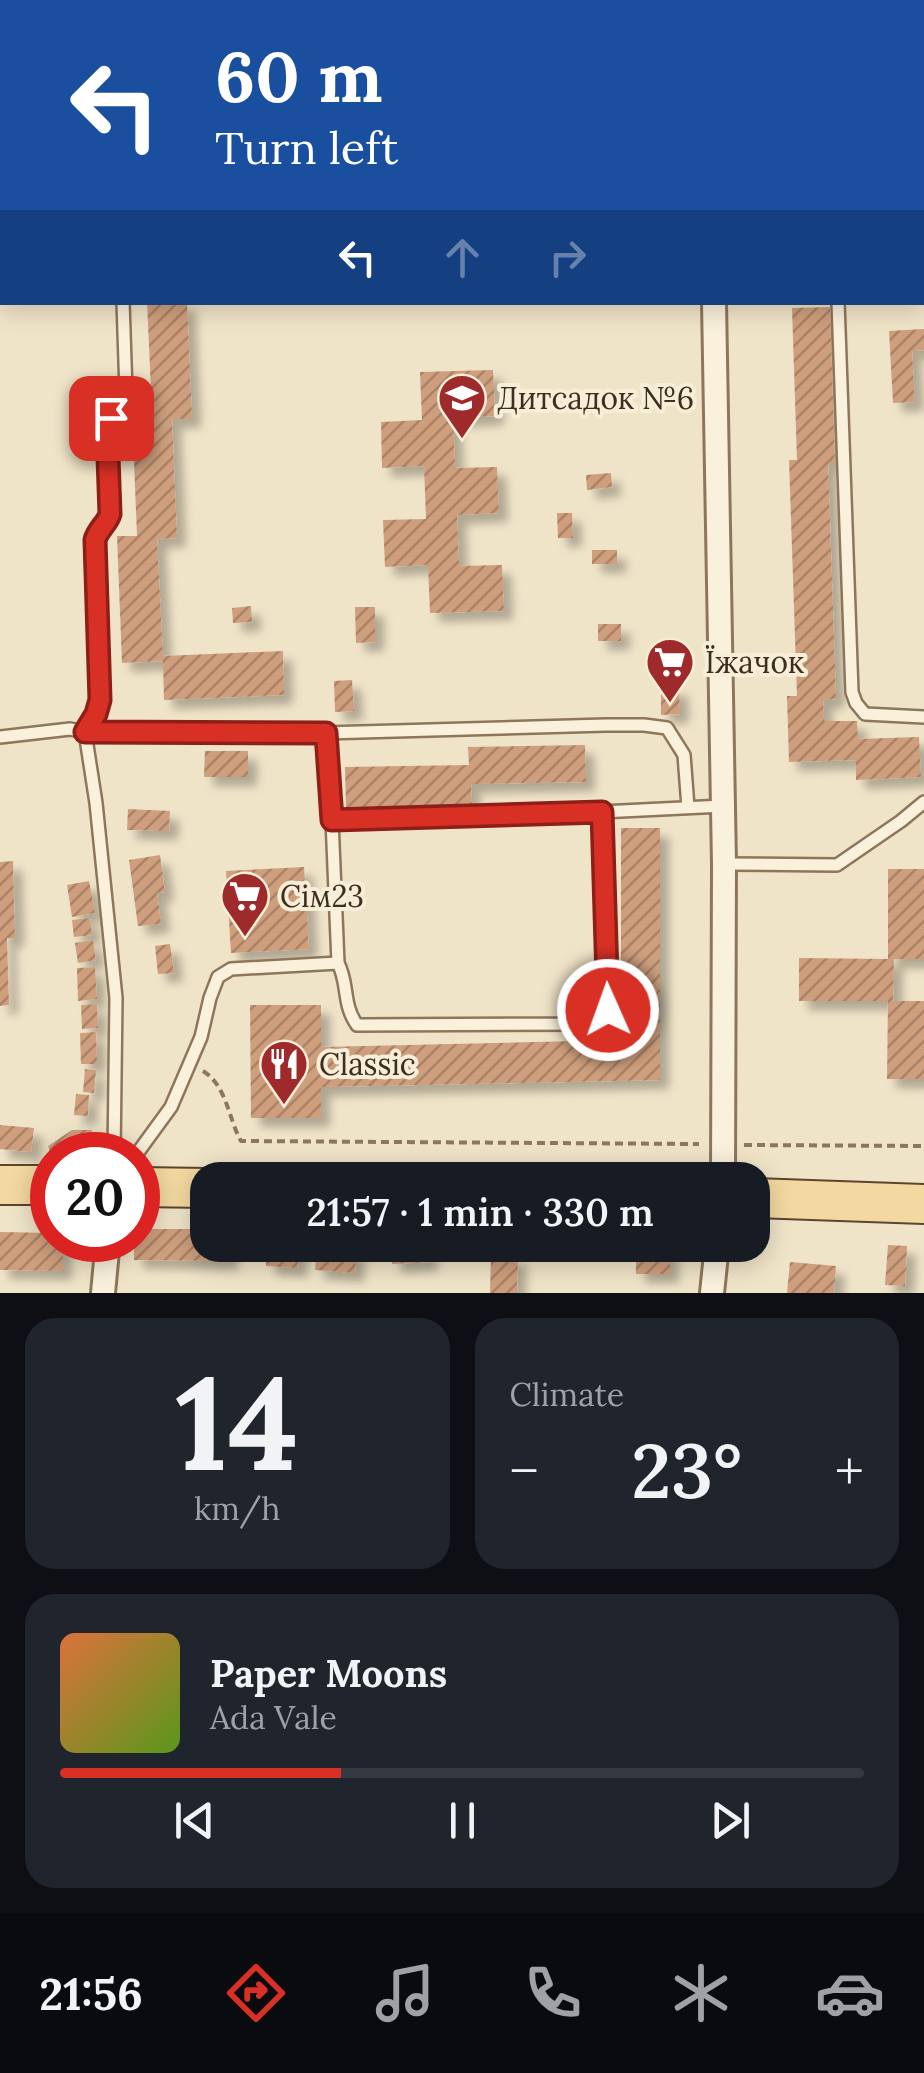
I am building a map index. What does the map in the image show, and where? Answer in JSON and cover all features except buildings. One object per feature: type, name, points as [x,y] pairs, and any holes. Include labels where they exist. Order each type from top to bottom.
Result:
[{"type":"main road","points":[[0,1185],[30,1186]]},
{"type":"main road","points":[[160,1187],[190,1188]]},
{"type":"main road","points":[[770,1199],[924,1204]]},
{"type":"street","points":[[714,305],[724,806],[723,1162]]},
{"type":"street","points":[[103,1293],[106,1262]]},
{"type":"street","points":[[712,1293],[716,1262]]},
{"type":"lane","points":[[114,1132],[116,998],[85,732],[100,700],[95,540],[110,514],[107,428],[126,392],[123,305]]},
{"type":"lane","points":[[838,305],[852,692],[865,714],[924,717]]},
{"type":"lane","points":[[0,736],[70,729],[326,733],[644,725],[667,728],[684,756],[688,807]]},
{"type":"lane","points":[[326,733],[338,963],[344,974],[348,1012],[356,1024],[594,1024],[602,1019],[608,1010],[602,812]]},
{"type":"lane","points":[[724,864],[837,865],[924,802]]},
{"type":"lane","points":[[332,820],[724,806]]},
{"type":"lane","points":[[152,1132],[171,1106],[201,1037],[218,977],[231,968],[338,963]]},
{"type":"path","points":[[190,1062],[211,1076],[228,1105],[241,1141],[924,1146]]},
{"type":"place","name":"Дитсадок №6","points":[[462,440]]},
{"type":"place","name":"Їжачок","points":[[670,704]]},
{"type":"place","name":"Сім23","points":[[245,938]]},
{"type":"place","name":"Classic","points":[[284,1106]]},
{"type":"route","points":[[111,418],[107,428],[110,514],[95,540],[100,700],[85,732],[326,733],[332,820],[602,812],[608,1010]]}]
